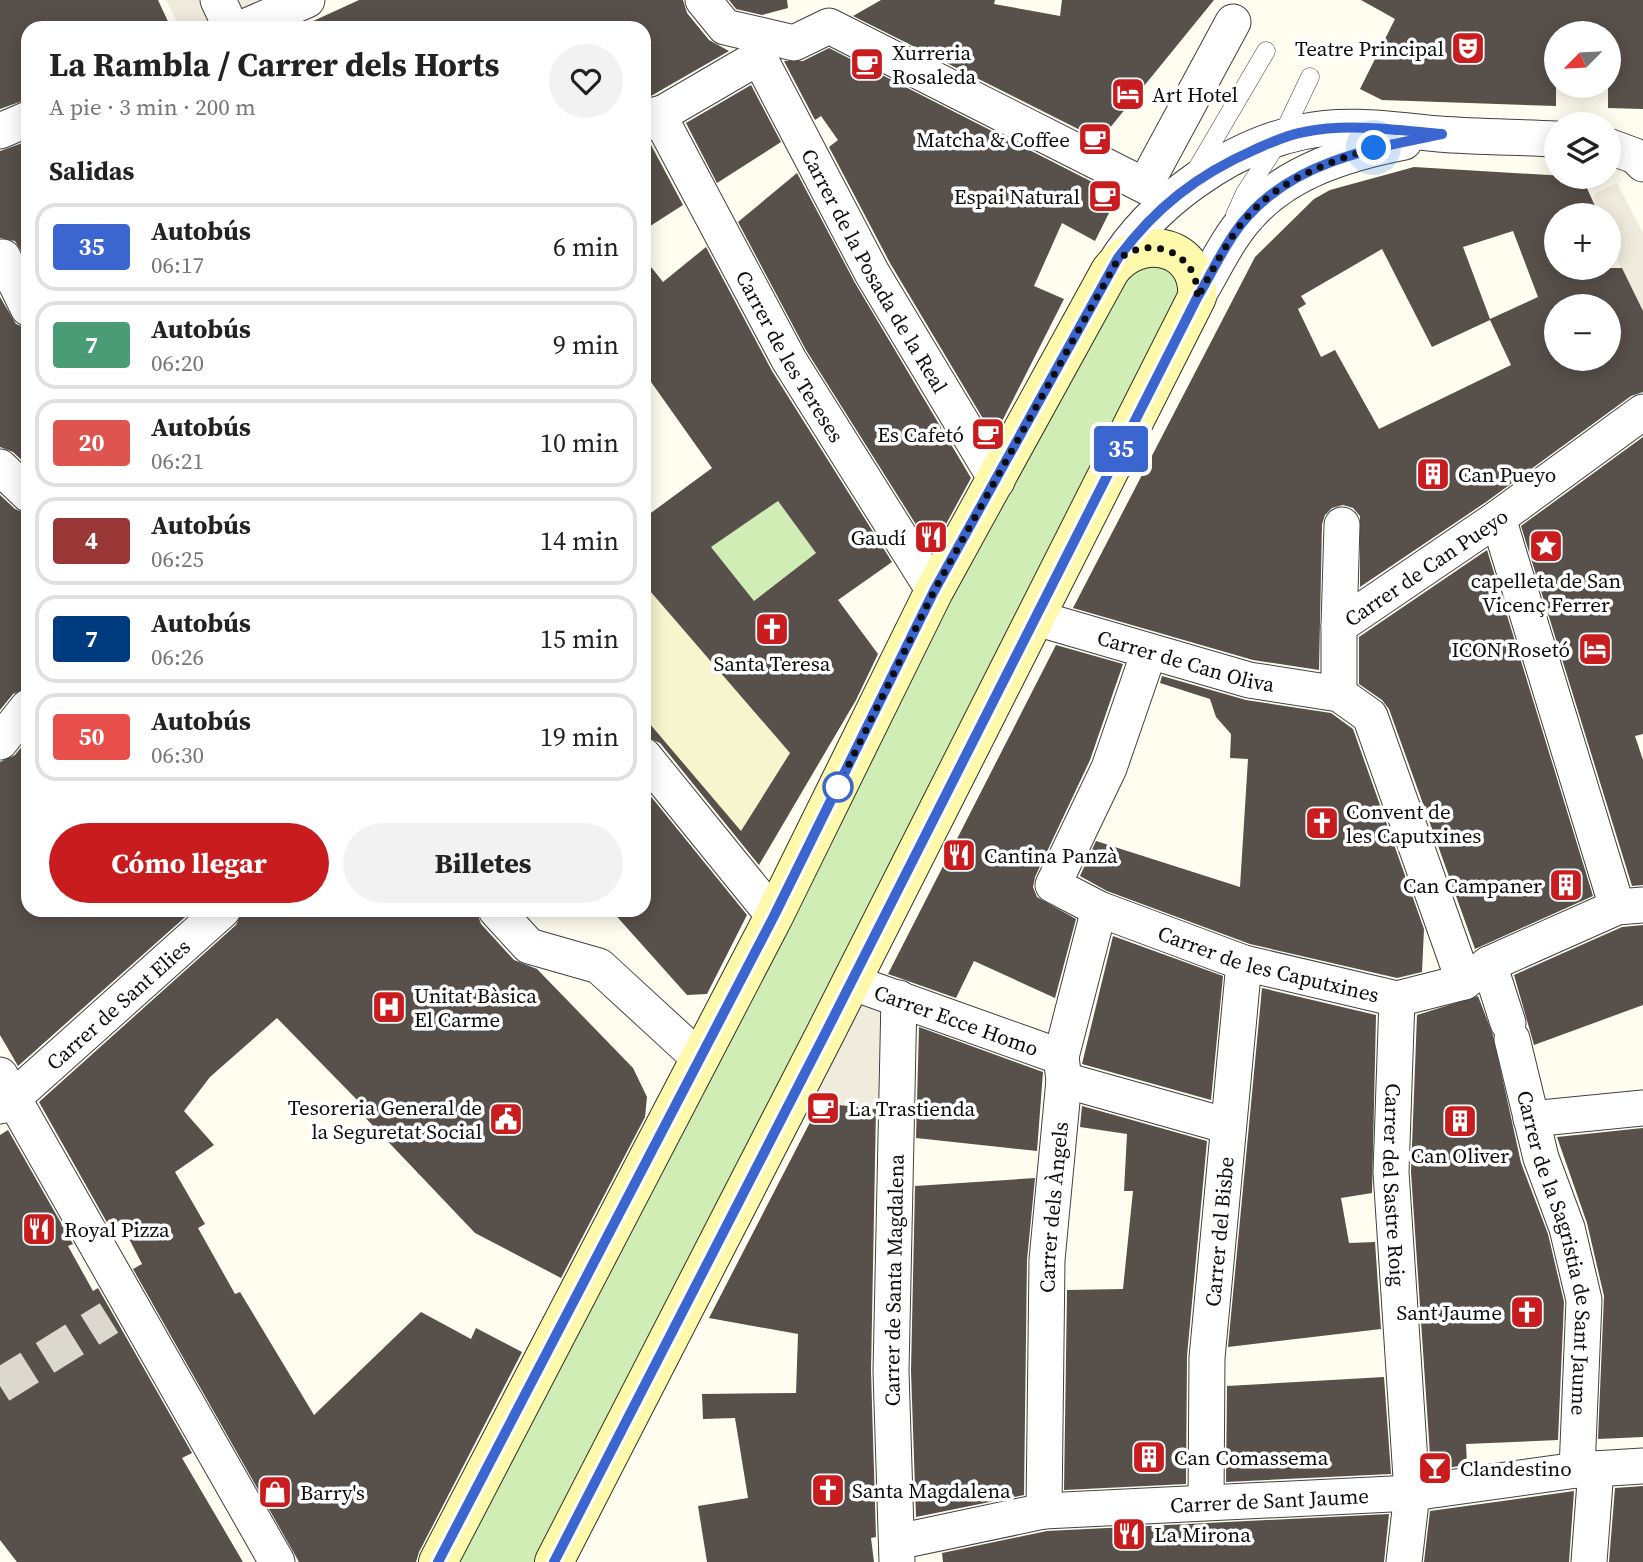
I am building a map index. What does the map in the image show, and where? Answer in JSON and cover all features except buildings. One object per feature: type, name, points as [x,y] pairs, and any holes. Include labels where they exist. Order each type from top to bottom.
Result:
[{"type":"street","points":[[218,0],[228,21]]},
{"type":"street","points":[[258,21],[307,0]]},
{"type":"street","points":[[703,0],[725,27],[794,44],[828,13],[1149,187],[1233,22]]},
{"type":"street","name":"Carrer de la Posada de la Real","points":[[651,119],[759,57],[872,273],[997,481]]},
{"type":"street","name":"Carrer de les Tereses","points":[[651,119],[789,360],[934,591]]},
{"type":"street","points":[[0,131],[21,122]]},
{"type":"street","points":[[438,1562],[774,916],[934,591],[1111,271],[1149,219],[1188,184],[1238,157],[1281,138],[1324,129],[1370,127],[1442,134],[1544,138]]},
{"type":"street","points":[[554,1562],[1197,298],[1246,217],[1269,195],[1301,175],[1334,160],[1374,148],[1442,134]]},
{"type":"street","points":[[1621,151],[1635,156],[1643,164]]},
{"type":"street","points":[[1111,271],[1131,251],[1161,248],[1187,264],[1195,279],[1197,298]]},
{"type":"street","points":[[3,257],[21,294]]},
{"type":"street","name":"Carrer de Can Pueyo","points":[[1339,694],[1339,626],[1498,518],[1639,415]]},
{"type":"street","points":[[0,467],[21,487]]},
{"type":"street","points":[[1498,518],[1630,906]]},
{"type":"street","points":[[1339,626],[1342,525]]},
{"type":"street","name":"Carrer de Can Oliva","points":[[1036,618],[1249,680],[1339,694]]},
{"type":"street","name":"Carrer de les Caputxines","points":[[1149,652],[1109,768],[1053,885],[1099,909],[1244,962],[1397,999],[1476,973],[1630,906]]},
{"type":"street","name":"Carrer de la Sagristia de Sant Jaume","points":[[1339,694],[1370,716],[1476,973],[1510,1031],[1541,1158],[1567,1228],[1584,1300],[1589,1562]]},
{"type":"street","points":[[0,742],[21,716]]},
{"type":"street","points":[[651,765],[774,916]]},
{"type":"street","name":"Carrer dels Àngels","points":[[1044,1511],[1047,1260],[1062,1069],[1099,909]]},
{"type":"street","name":"Carrer de Sant Elies","points":[[4,1093],[215,917]]},
{"type":"street","points":[[502,917],[529,946],[599,966],[699,1058]]},
{"type":"street","name":"Carrer del Bisbe","points":[[1206,1502],[1208,1358],[1244,962]]},
{"type":"street","name":"Carrer Ecce Homo","points":[[851,982],[899,998],[1062,1069],[1228,1126]]},
{"type":"street","name":"Carrer de Santa Magdalena","points":[[897,1552],[891,1371],[899,998]]},
{"type":"street","name":"Carrer del Sastre Roig","points":[[1397,999],[1391,1172],[1412,1493],[1404,1562]]},
{"type":"street","points":[[4,1093],[119,1312],[277,1562]]},
{"type":"street","points":[[1531,1119],[1643,1108]]},
{"type":"street","name":"Carrer de Sant Jaume","points":[[897,1552],[1044,1511],[1412,1493],[1586,1470],[1643,1466]]},
{"type":"lane","points":[[1188,184],[1266,51]]},
{"type":"lane","points":[[1197,298],[1245,193],[1281,138],[1310,77]]},
{"type":"shaded area","points":[[166,0],[272,0],[250,21],[176,21]]},
{"type":"shaded area","points":[[1604,189],[1620,189],[1643,233],[1643,311],[1632,289],[1629,290],[1621,269],[1621,203],[1595,203],[1593,199],[1596,193]]},
{"type":"shaded area","points":[[651,592],[790,753],[741,831],[651,725]]},
{"type":"shaded area","points":[[851,982],[899,998],[893,1111],[820,1103],[794,1095]]},
{"type":"green space","points":[[1141,257],[1185,279],[545,1562],[450,1562],[1121,271]]},
{"type":"green space","points":[[778,501],[816,553],[754,601],[711,547]]},
{"type":"tunnel","points":[[0,1386],[109,1318]]},
{"type":"bus line","name":"35","points":[[438,1562],[551,1340],[774,916],[934,591],[1118,258],[1149,219],[1188,184],[1281,138],[1324,129],[1370,127],[1442,134],[1374,148],[1334,160],[1301,175],[1269,195],[1246,217],[1230,242],[1197,298],[825,1034],[554,1562]]},
{"type":"place","name":"Teatre Principal","points":[[1468,48]]},
{"type":"place","name":"Xurreria Rosaleda","points":[[867,64]]},
{"type":"place","name":"Art Hotel","points":[[1128,94]]},
{"type":"place","name":"Matcha & Coffee","points":[[1095,139]]},
{"type":"place","name":"Espai Natural","points":[[1105,196]]},
{"type":"place","name":"Es Cafetó","points":[[988,434]]},
{"type":"place","name":"Can Pueyo","points":[[1433,474]]},
{"type":"place","name":"Gaudí","points":[[931,537]]},
{"type":"place","name":"capelleta de San Vicenç Ferrer","points":[[1546,546]]},
{"type":"place","name":"Santa Teresa","points":[[772,629]]},
{"type":"place","name":"ICON Rosetó","points":[[1595,649]]},
{"type":"place","name":"Convent de les Caputxines","points":[[1322,823]]},
{"type":"place","name":"Cantina Panzà","points":[[959,855]]},
{"type":"place","name":"Can Campaner","points":[[1566,885]]},
{"type":"place","name":"Unitat Bàsica El Carme","points":[[389,1007]]},
{"type":"place","name":"La Trastienda","points":[[823,1108]]},
{"type":"place","name":"Tesoreria General de la Seguretat Social","points":[[506,1119]]},
{"type":"place","name":"Can Oliver","points":[[1460,1121]]},
{"type":"place","name":"Royal Pizza","points":[[39,1229]]},
{"type":"place","name":"Sant Jaume","points":[[1527,1312]]},
{"type":"place","name":"Can Comassema","points":[[1149,1457]]},
{"type":"place","name":"Clandestino","points":[[1435,1468]]},
{"type":"place","name":"Santa Magdalena","points":[[828,1490]]},
{"type":"place","name":"Barry's","points":[[275,1492]]},
{"type":"place","name":"La Mirona","points":[[1129,1534]]},
{"type":"route","points":[[838,787],[934,591],[1117,261],[1138,248],[1152,247],[1171,251],[1187,264],[1191,271],[1195,279],[1197,298],[1246,217],[1269,195],[1301,175],[1334,160],[1374,148]]}]
